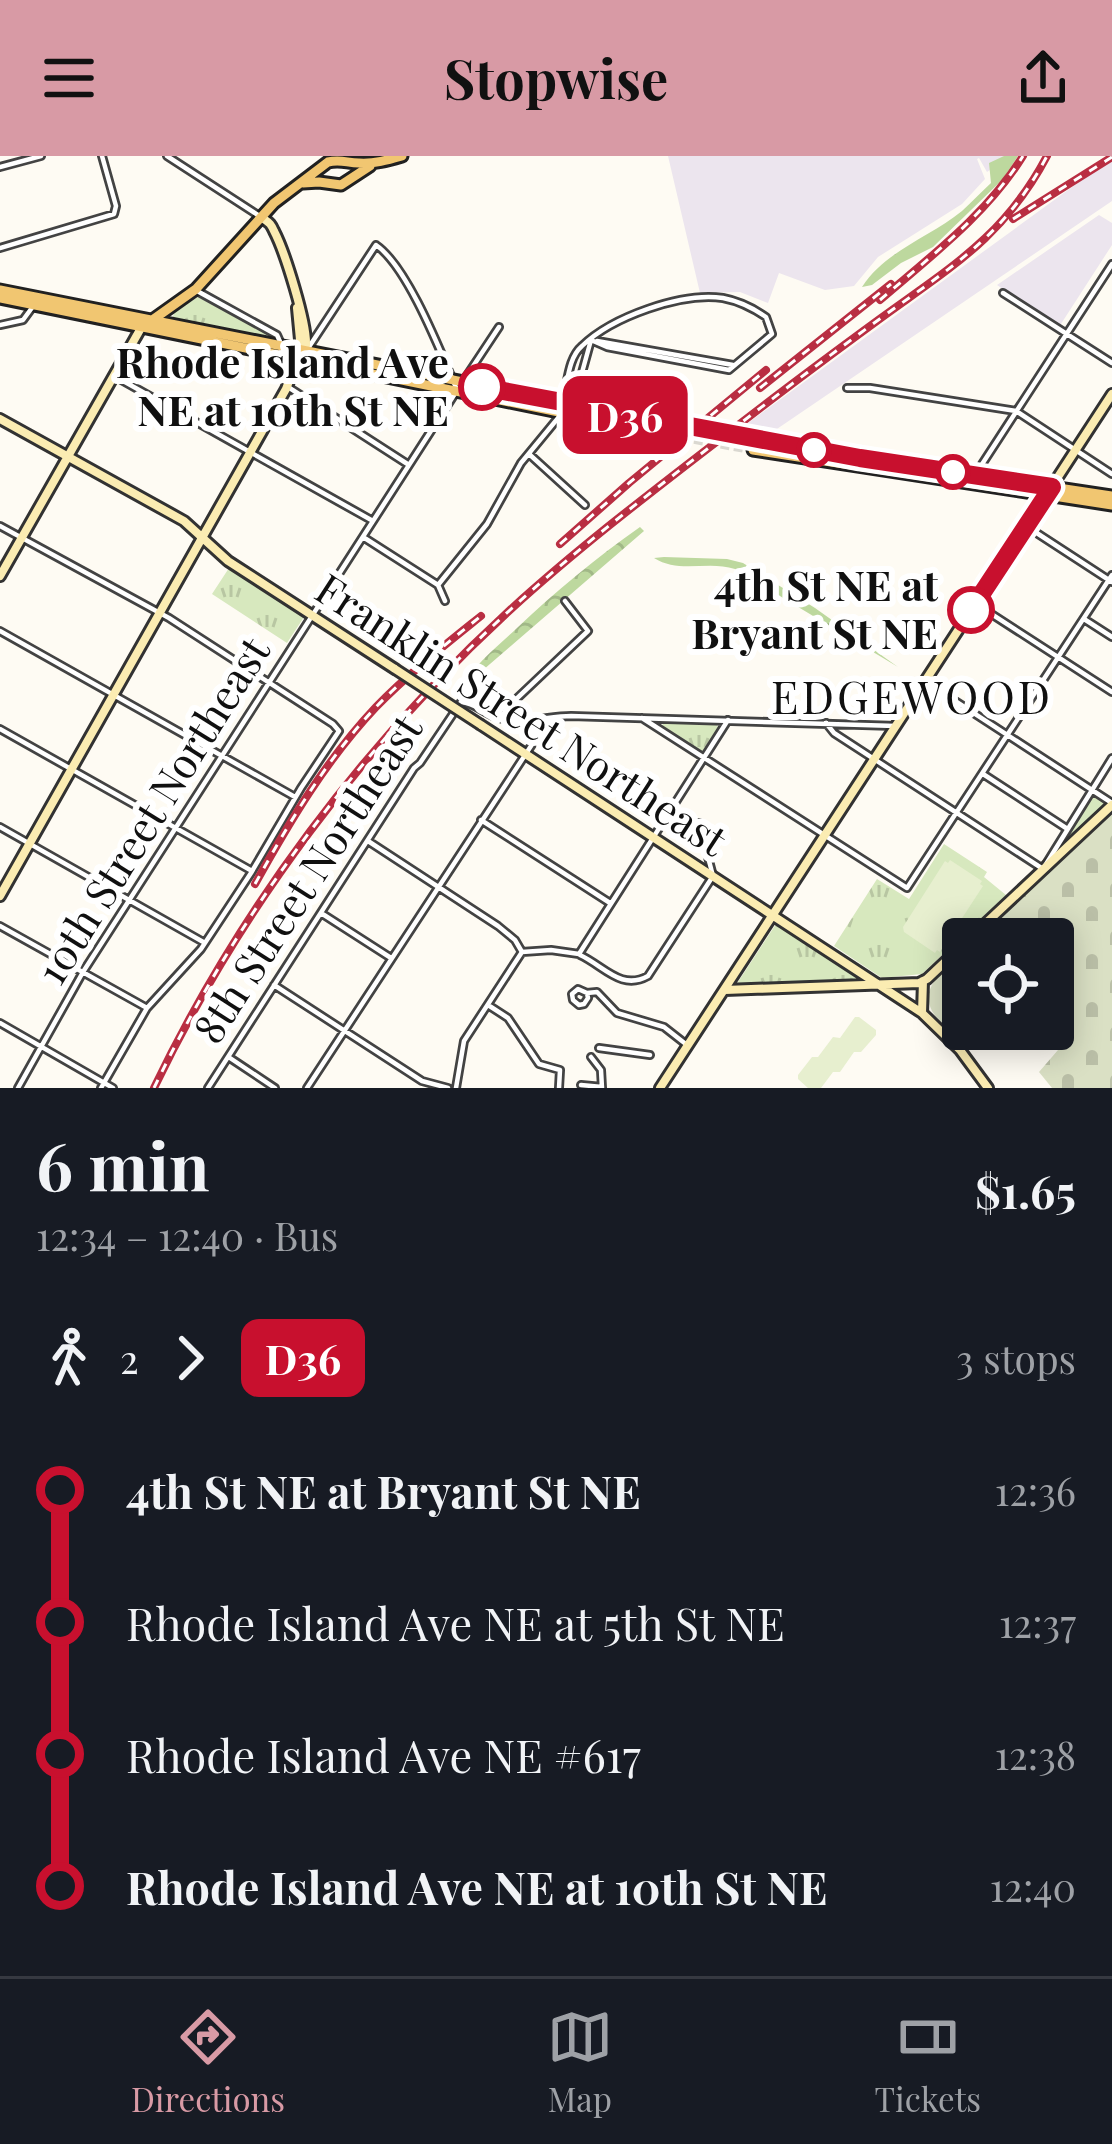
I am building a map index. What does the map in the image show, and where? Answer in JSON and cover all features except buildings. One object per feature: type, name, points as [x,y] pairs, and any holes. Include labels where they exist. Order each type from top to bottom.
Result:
[{"type":"main road","points":[[301,184],[338,185],[374,163],[401,156]]},
{"type":"main road","points":[[347,160],[353,176]]},
{"type":"main road","points":[[141,328],[196,289],[279,198],[326,162],[374,163]]},
{"type":"main road","points":[[326,162],[326,182]]},
{"type":"main road","points":[[0,294],[153,319],[302,354]]},
{"type":"main road","points":[[76,309],[141,328],[690,427]]},
{"type":"main road","points":[[566,406],[681,437]]},
{"type":"main road","points":[[767,441],[972,480]]},
{"type":"main road","points":[[753,450],[1112,496]]},
{"type":"main road","points":[[1049,491],[1112,506]]},
{"type":"street","points":[[0,167],[41,156]]},
{"type":"street","points":[[0,248],[114,214],[102,156]]},
{"type":"street","points":[[167,156],[274,230],[297,301],[302,354]]},
{"type":"street","points":[[0,896],[302,354],[376,245],[393,260],[457,385]]},
{"type":"street","points":[[972,480],[1112,264]]},
{"type":"street","points":[[196,289],[277,335],[282,346]]},
{"type":"street","points":[[1004,293],[1112,363]]},
{"type":"street","points":[[566,406],[572,361],[583,345],[618,322],[652,308],[718,297],[742,303],[771,324],[770,337],[739,365],[591,340]]},
{"type":"street","points":[[0,325],[23,320],[35,301]]},
{"type":"street","name":"10th Street Northeast","points":[[18,1088],[83,972],[457,385],[499,327]]},
{"type":"street","points":[[0,576],[141,328]]},
{"type":"street","points":[[438,585],[488,522],[518,467],[566,406],[591,340]]},
{"type":"street","points":[[580,374],[584,399],[604,411]]},
{"type":"street","points":[[113,375],[373,521]]},
{"type":"street","points":[[288,386],[409,465]]},
{"type":"street","points":[[848,388],[1016,411],[1112,474]]},
{"type":"street","points":[[660,1088],[1112,394]]},
{"type":"street","name":"Franklin Street Northeast","points":[[0,419],[173,514],[230,562],[922,1013],[951,1039],[988,1088]]},
{"type":"street","points":[[620,438],[626,425]]},
{"type":"street","points":[[529,454],[585,505]]},
{"type":"street","points":[[0,526],[159,613],[337,727],[338,736],[295,796],[205,943],[146,1008],[103,1085]]},
{"type":"street","points":[[642,718],[905,888],[911,885],[1111,579],[1026,526]]},
{"type":"street","points":[[363,537],[438,585],[446,601]]},
{"type":"street","points":[[566,601],[588,633],[511,704],[504,719],[560,716],[896,726]]},
{"type":"street","points":[[976,604],[1112,692]]},
{"type":"street","points":[[1084,619],[1112,637]]},
{"type":"street","points":[[0,631],[295,796]]},
{"type":"street","points":[[925,682],[1112,804],[991,918]]},
{"type":"street","name":"8th Street Northeast","points":[[208,1088],[459,704],[469,701],[504,719]]},
{"type":"street","points":[[307,1088],[548,720]]},
{"type":"street","points":[[579,954],[728,720]]},
{"type":"street","points":[[826,723],[834,733],[1043,869]]},
{"type":"street","points":[[0,729],[252,871]]},
{"type":"street","points":[[1043,869],[1112,758]]},
{"type":"street","points":[[983,774],[1066,828]]},
{"type":"street","points":[[481,820],[610,903]]},
{"type":"street","points":[[522,952],[579,954],[627,982],[650,974],[713,876],[699,823]]},
{"type":"street","points":[[0,827],[205,943]]},
{"type":"street","points":[[368,841],[498,926],[522,952]]},
{"type":"street","points":[[321,913],[391,958]]},
{"type":"street","points":[[0,926],[146,1008]]},
{"type":"street","points":[[274,984],[429,1085],[452,1088],[461,1050],[522,952]]},
{"type":"street","points":[[725,990],[923,981],[942,964]]},
{"type":"street","points":[[922,1013],[923,981]]},
{"type":"street","points":[[587,993],[596,992],[617,1013],[664,1028],[688,1045]]},
{"type":"street","points":[[488,1005],[508,1018],[539,1064],[560,1070],[559,1088]]},
{"type":"street","points":[[0,1023],[113,1088]]},
{"type":"street","points":[[599,1048],[650,1055]]},
{"type":"street","points":[[228,1057],[275,1088]]},
{"type":"street","points":[[581,1083],[602,1088],[601,1070],[591,1057]]},
{"type":"shaded area","points":[[668,156],[1010,156],[987,172],[977,159],[985,179],[962,204],[878,257],[854,286],[825,290],[779,273],[768,303],[740,292],[700,293]]},
{"type":"shaded area","points":[[1112,158],[1112,201],[771,433],[741,428]]},
{"type":"shaded area","points":[[1099,215],[1112,223],[1112,245],[1059,327],[997,285]]},
{"type":"green space","points":[[1018,156],[1003,179],[933,247],[862,287],[895,254],[966,208],[991,183],[989,163]]},
{"type":"green space","points":[[198,297],[275,339],[173,317]]},
{"type":"green space","points":[[640,527],[644,531],[461,689],[479,664],[532,614]]},
{"type":"green space","points":[[654,558],[743,563],[898,667],[735,569],[673,565]]},
{"type":"green space","points":[[229,568],[304,617],[287,643],[212,594]]},
{"type":"green space","points":[[663,723],[716,724],[719,728],[702,752],[662,727]]},
{"type":"green space","points":[[1092,796],[1104,802],[1104,807],[1061,846]]},
{"type":"green space","points":[[1112,812],[1112,1088],[1052,1088],[1039,1072],[1058,1050],[1074,1050],[1074,918],[999,918]]},
{"type":"green space","points":[[944,844],[987,872],[984,877],[1006,895],[982,918],[942,918],[942,955],[922,974],[882,978],[834,946],[877,879],[909,899]]},
{"type":"green space","points":[[945,861],[982,881],[983,886],[962,918],[942,918],[942,949],[935,953],[903,927]]},
{"type":"green space","points":[[776,924],[858,976],[859,979],[736,985]]},
{"type":"green space","points":[[942,973],[942,1022],[929,1002]]},
{"type":"green space","points":[[855,1017],[876,1030],[876,1035],[821,1088],[808,1088],[798,1075],[833,1037],[840,1038]]},
{"type":"tunnel","points":[[690,427],[767,441]]},
{"type":"tunnel","points":[[681,437],[753,450]]},
{"type":"railway","points":[[880,300],[975,215],[1023,156]]},
{"type":"railway","points":[[154,1088],[225,957],[266,893],[356,773],[456,662],[617,519],[975,248],[1013,208],[1047,156]]},
{"type":"railway","points":[[1013,219],[1112,157]]},
{"type":"railway","points":[[760,388],[891,284]]},
{"type":"railway","points":[[560,544],[766,370]]},
{"type":"railway","points":[[255,884],[310,792],[358,727],[401,683],[481,616]]},
{"type":"bus line","name":"D36","points":[[482,387],[860,458],[1052,487],[971,610]]},
{"type":"place","name":"Rhode Island Ave NE at 10th St NE","points":[[482,387]]},
{"type":"place","name":"4th St NE at Bryant St NE","points":[[971,610]]},
{"type":"district","name":"EDGEWOOD","points":[[912,698]]}]
